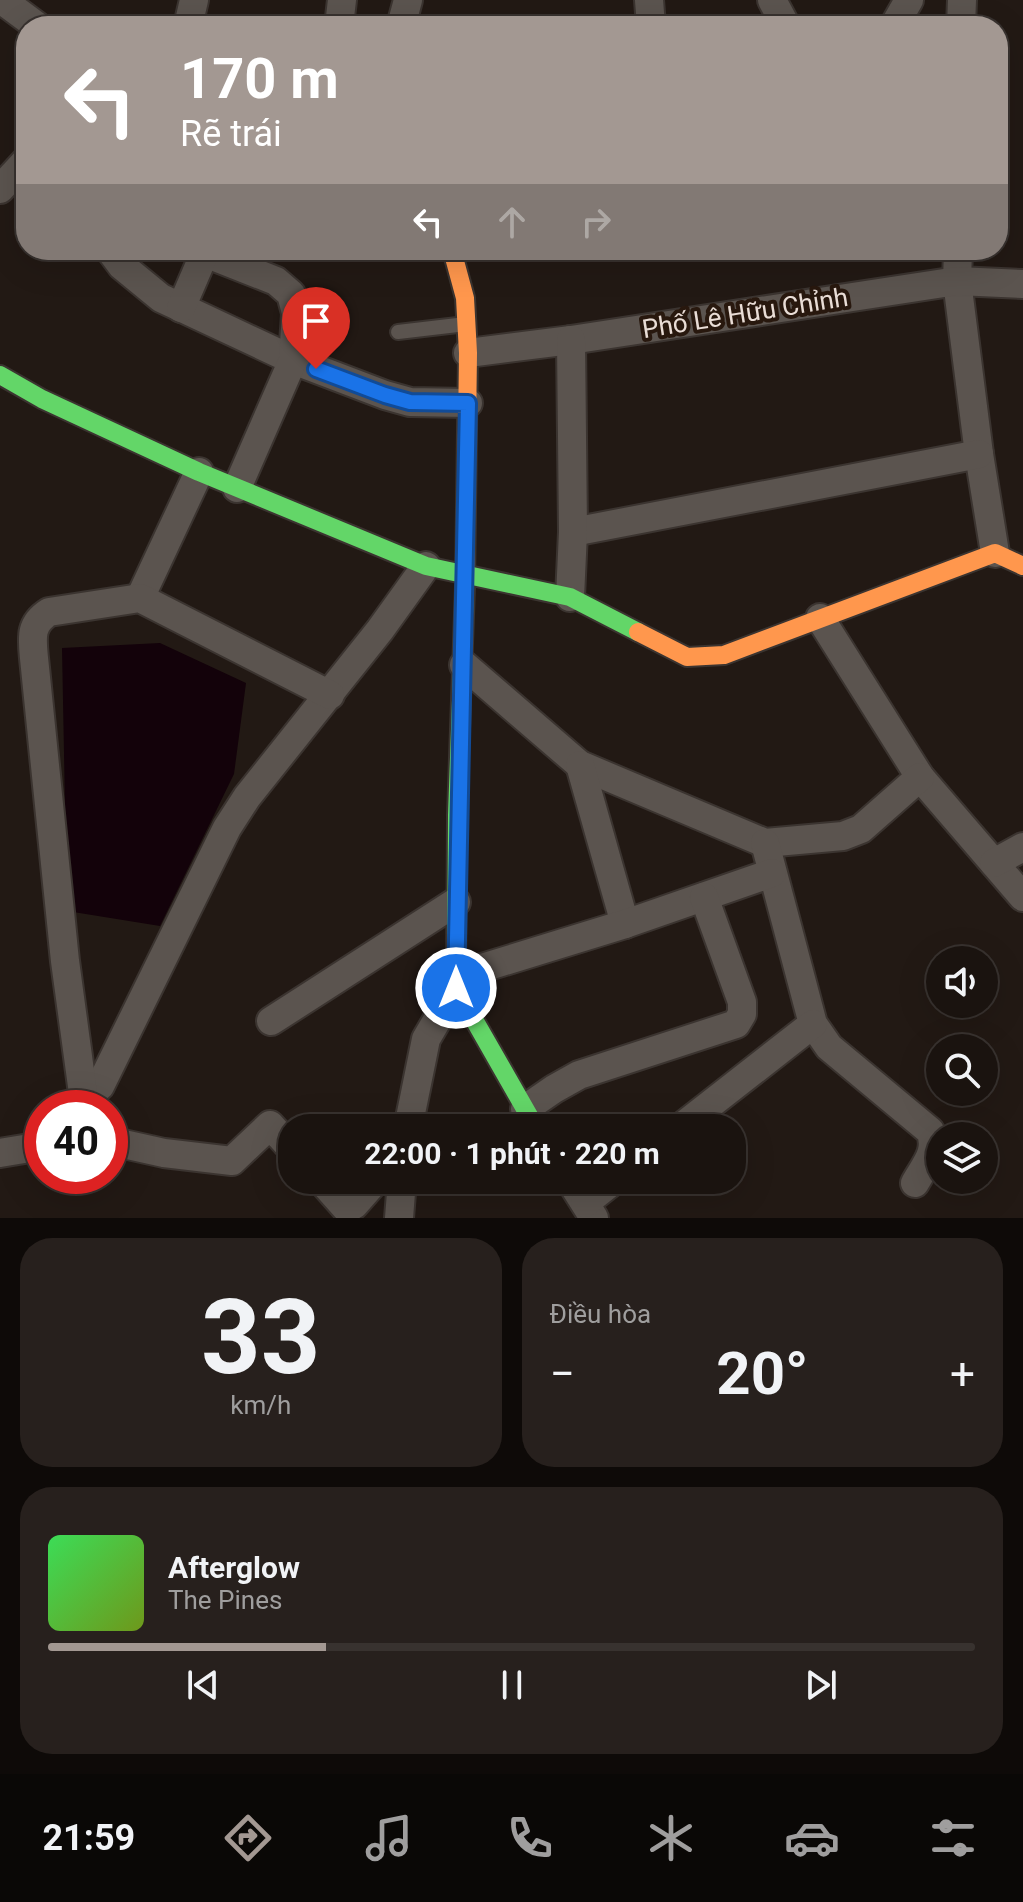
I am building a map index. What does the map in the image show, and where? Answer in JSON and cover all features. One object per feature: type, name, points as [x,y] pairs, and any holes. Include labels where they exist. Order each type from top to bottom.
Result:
[{"type":"street","points":[[2,0],[24,16]]},
{"type":"street","points":[[0,189],[16,172]]},
{"type":"street","points":[[118,260],[161,298],[293,360],[410,402],[468,403]]},
{"type":"street","points":[[181,308],[202,260]]},
{"type":"street","points":[[225,260],[276,281],[291,294],[296,313],[293,360],[237,488]]},
{"type":"street","points":[[411,1114],[426,1039],[456,982],[468,403],[465,298],[457,260]]},
{"type":"street","points":[[958,260],[957,281],[979,454],[995,553]]},
{"type":"street","name":"Phố Lê Hữu Chỉnh","points":[[468,353],[957,281],[1023,284]]},
{"type":"street","points":[[570,597],[573,532],[571,340]]},
{"type":"street","points":[[0,375],[42,399],[199,472],[426,566],[570,597],[687,657],[724,655],[995,553],[1023,566]]},
{"type":"street","points":[[573,532],[979,454]]},
{"type":"street","points":[[140,598],[199,472]]},
{"type":"street","points":[[96,1090],[227,828],[247,797],[330,695],[426,566]]},
{"type":"street","points":[[83,1090],[65,961],[31,632],[39,619],[49,612],[140,598],[330,695]]},
{"type":"street","points":[[820,618],[920,777],[1023,897]]},
{"type":"street","points":[[464,665],[580,765],[765,843],[843,836],[861,829],[920,777]]},
{"type":"street","points":[[580,765],[625,924]]},
{"type":"street","points":[[765,843],[813,1024],[829,1047],[930,1131],[935,1142],[915,1183]]},
{"type":"street","points":[[994,863],[1023,847]]},
{"type":"street","points":[[456,982],[772,873]]},
{"type":"street","points":[[534,1114],[554,1089],[579,1075],[736,1024],[742,1014],[742,1002],[704,897]]},
{"type":"street","points":[[271,1021],[456,902]]},
{"type":"street","points":[[456,982],[527,1114]]},
{"type":"street","points":[[698,1114],[813,1024]]},
{"type":"street","points":[[128,1145],[164,1153],[232,1161],[270,1125],[278,1134]]},
{"type":"street","points":[[0,1153],[24,1149]]},
{"type":"street","points":[[333,1194],[345,1207],[354,1205],[364,1194]]},
{"type":"street","points":[[399,1218],[401,1194]]},
{"type":"lane","points":[[398,332],[466,324]]},
{"type":"shaded area","points":[[160,643],[246,683],[234,774],[160,926],[67,911],[62,648]]},
{"type":"traffic: fast","points":[[0,375],[42,399],[199,472],[426,566],[570,597],[638,632]]},
{"type":"traffic: fast","points":[[465,586],[457,815],[456,988],[528,1114]]},
{"type":"traffic: slow","points":[[455,260],[465,298],[468,353],[465,586]]},
{"type":"traffic: slow","points":[[638,632],[687,657],[724,655],[995,553],[1023,566]]},
{"type":"route","points":[[316,369],[410,402],[468,403],[464,665],[457,815],[456,988]]}]
